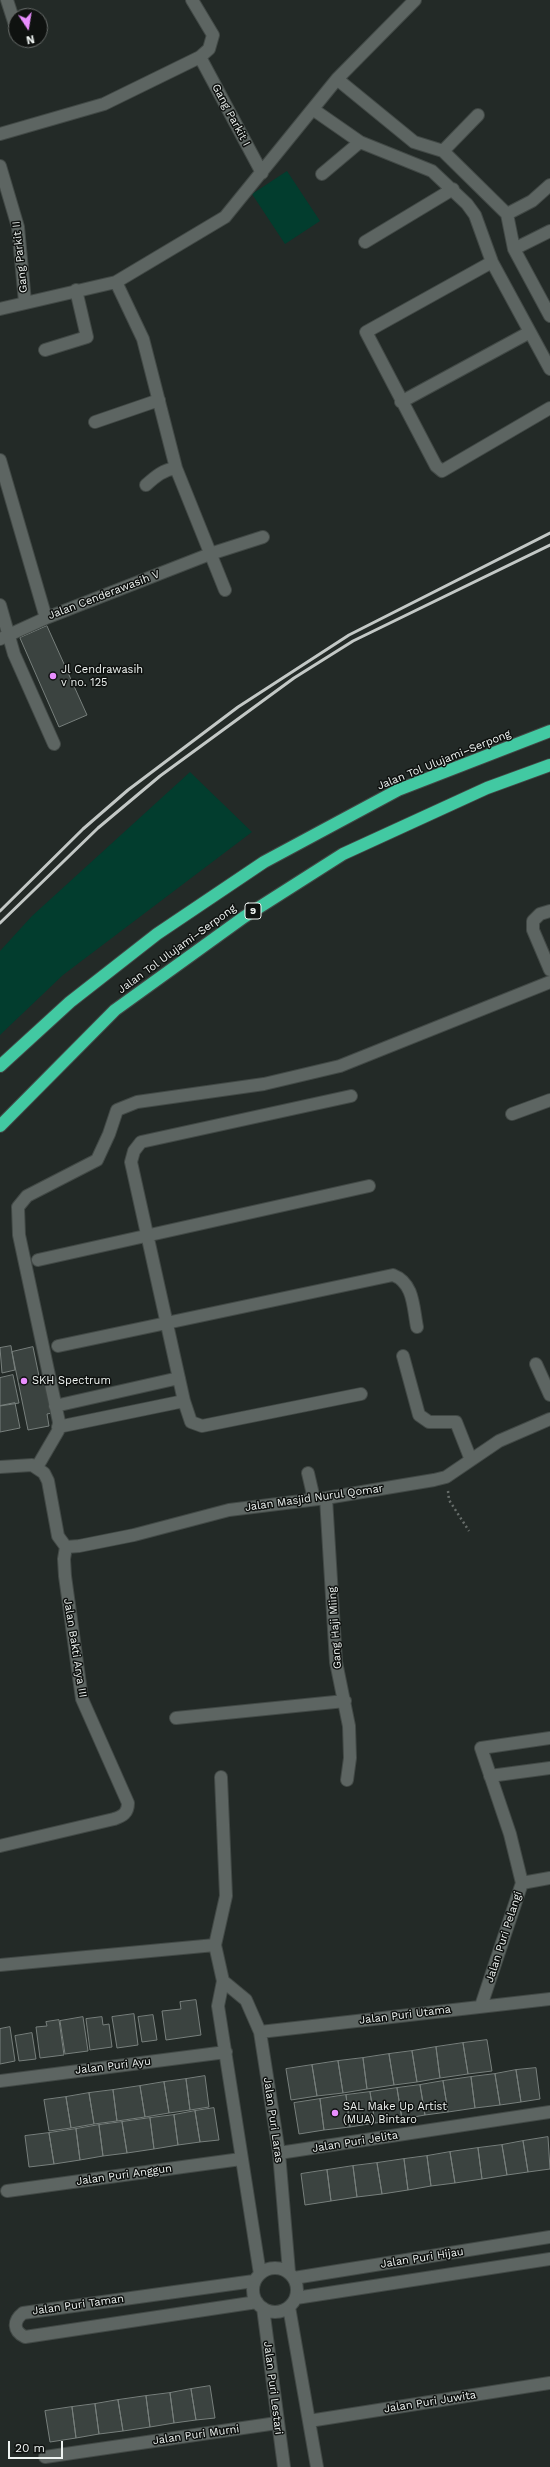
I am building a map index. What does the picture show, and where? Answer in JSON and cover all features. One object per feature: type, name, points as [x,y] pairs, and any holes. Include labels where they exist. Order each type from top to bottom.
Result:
[{"type":"highway","name":"Jalan Tol Ulujami–Serpong","points":[[0,1066],[70,1002],[157,934],[264,862],[398,790],[550,731]]},
{"type":"highway","name":"Jalan Tol Ulujami–Serpong","points":[[0,1126],[115,1010],[244,917],[343,854],[487,788],[550,765]]},
{"type":"street","points":[[0,134],[104,104],[200,57],[209,49],[213,35],[192,0]]},
{"type":"street","points":[[0,309],[76,290],[116,282],[225,217],[338,80],[412,1]]},
{"type":"street","name":"Gang Parkit I","points":[[200,57],[262,173]]},
{"type":"street","points":[[338,80],[414,142],[443,151],[507,214],[514,249],[550,316]]},
{"type":"street","points":[[314,110],[360,142],[432,171],[453,189],[475,215],[492,262],[550,369]]},
{"type":"street","points":[[443,151],[478,115]]},
{"type":"street","points":[[322,174],[360,142]]},
{"type":"street","name":"Gang Parkit II","points":[[0,166],[18,227],[25,302]]},
{"type":"street","points":[[507,214],[521,208],[550,185]]},
{"type":"street","points":[[365,242],[453,189]]},
{"type":"street","points":[[514,249],[550,231]]},
{"type":"street","points":[[492,262],[366,332],[401,402],[436,466],[442,471],[550,408]]},
{"type":"street","points":[[116,282],[143,339],[176,468],[210,554],[218,569],[225,590]]},
{"type":"street","points":[[44,350],[87,337],[76,290]]},
{"type":"street","points":[[401,402],[530,332]]},
{"type":"street","points":[[95,422],[159,400]]},
{"type":"street","points":[[0,460],[46,618]]},
{"type":"street","points":[[146,485],[157,475],[168,469],[176,468]]},
{"type":"street","name":"Jalan Cenderawasih V","points":[[5,638],[46,618],[210,554],[263,536]]},
{"type":"street","points":[[0,605],[5,638],[14,654],[54,744]]},
{"type":"street","points":[[550,911],[540,914],[534,921],[533,930],[550,970]]},
{"type":"street","points":[[37,1467],[58,1427],[55,1406],[19,1235],[18,1207],[28,1196],[97,1160],[110,1134],[117,1110],[137,1102],[264,1084],[340,1066],[550,982]]},
{"type":"street","points":[[351,1096],[141,1142],[134,1151],[131,1162],[184,1401],[191,1422],[202,1426],[361,1394]]},
{"type":"street","points":[[512,1114],[550,1100]]},
{"type":"street","points":[[38,1260],[369,1186]]},
{"type":"street","points":[[58,1346],[393,1275],[403,1279],[409,1287],[417,1327]]},
{"type":"street","points":[[403,1356],[419,1415],[429,1422],[456,1422],[471,1460]]},
{"type":"street","points":[[536,1364],[550,1395]]},
{"type":"street","points":[[55,1406],[179,1378]]},
{"type":"street","points":[[58,1427],[184,1401]]},
{"type":"street","name":"Jalan Masjid Nurul Qomar","points":[[66,1546],[79,1546],[134,1535],[229,1510],[320,1499],[446,1477],[499,1441],[550,1419]]},
{"type":"street","points":[[0,1467],[32,1465],[37,1467],[48,1481],[58,1536],[66,1546]]},
{"type":"street","name":"Gang Haji Miing","points":[[308,1473],[320,1499],[336,1662],[344,1701],[350,1758],[347,1780]]},
{"type":"street","name":"Jalan Bakti Arya III","points":[[0,1846],[114,1819],[126,1812],[128,1803],[101,1743],[80,1690],[65,1576],[64,1559],[66,1546]]},
{"type":"street","points":[[176,1718],[344,1701]]},
{"type":"street","name":"Jalan Puri Pelangi","points":[[481,2006],[522,1883],[510,1834],[480,1748],[550,1738]]},
{"type":"street","points":[[490,1776],[550,1768]]},
{"type":"street","points":[[221,1777],[226,1896],[215,1945],[223,1981],[218,2006],[226,2052],[257,2278],[253,2292],[260,2305],[271,2312],[280,2311],[292,2303]]},
{"type":"street","points":[[522,1883],[550,1878]]},
{"type":"street","points":[[0,1965],[215,1945]]},
{"type":"street","name":"Jalan Puri Laras","points":[[223,1981],[246,2000],[260,2032],[279,2153],[292,2275]]},
{"type":"street","name":"Jalan Puri Utama","points":[[260,2032],[550,1999]]},
{"type":"street","name":"Jalan Puri Ayu","points":[[0,2081],[226,2052]]},
{"type":"street","name":"Jalan Puri Jelita","points":[[279,2153],[550,2112]]},
{"type":"street","name":"Jalan Puri Anggun","points":[[6,2191],[241,2159]]},
{"type":"street","name":"Jalan Puri Hijau","points":[[292,2275],[550,2237]]},
{"type":"street","name":"Jalan Puri Hijau","points":[[292,2303],[550,2259]]},
{"type":"street","points":[[257,2278],[274,2268],[292,2275],[297,2285],[292,2303],[317,2467]]},
{"type":"street","name":"Jalan Puri Taman","points":[[257,2278],[22,2313],[16,2318],[15,2326],[18,2334],[25,2337],[260,2305]]},
{"type":"street","name":"Jalan Puri Lestari","points":[[260,2305],[284,2467]]},
{"type":"street","name":"Jalan Puri Juwita","points":[[309,2421],[550,2384]]},
{"type":"street","name":"Jalan Puri Murni","points":[[45,2457],[277,2422]]},
{"type":"path","points":[[446,1477],[449,1500],[469,1531]]},
{"type":"green space","points":[[287,171],[320,221],[285,244],[252,194]]},
{"type":"green space","points":[[190,772],[252,832],[63,975],[0,1035],[0,951],[32,916]]},
{"type":"building","name":"Jl Cendrawasih v no. 125","points":[[47,626],[87,715],[59,727],[20,638]]},
{"type":"building","points":[[11,1346],[15,1370],[2,1373],[0,1348]]},
{"type":"building","points":[[33,1347],[39,1376],[44,1375],[52,1413],[47,1414],[49,1426],[28,1430],[12,1352]]},
{"type":"building","points":[[13,1375],[19,1403],[0,1406],[0,1378]]},
{"type":"building","points":[[15,1403],[20,1428],[0,1432],[0,1406]]},
{"type":"building","points":[[196,2000],[201,2035],[166,2040],[162,2011],[181,2009],[180,2002]]},
{"type":"building","points":[[134,2014],[138,2045],[117,2048],[112,2017]]},
{"type":"building","points":[[153,2015],[157,2040],[142,2042],[138,2017]]},
{"type":"building","points":[[83,2017],[88,2051],[65,2054],[60,2021]]},
{"type":"building","points":[[102,2017],[103,2025],[109,2024],[112,2047],[90,2050],[86,2019]]},
{"type":"building","points":[[59,2020],[64,2055],[40,2058],[36,2027],[47,2026],[46,2022]]},
{"type":"building","points":[[10,2027],[15,2061],[0,2064],[0,2029]]},
{"type":"building","points":[[32,2033],[36,2059],[19,2061],[15,2036]]},
{"type":"building","points":[[487,2040],[492,2071],[468,2074],[463,2043]]},
{"type":"building","points":[[463,2043],[468,2074],[440,2078],[436,2047]]},
{"type":"building","points":[[436,2047],[440,2078],[417,2082],[412,2051]]},
{"type":"building","points":[[412,2051],[417,2082],[394,2085],[389,2054]]},
{"type":"building","points":[[389,2054],[394,2085],[367,2089],[363,2058]]},
{"type":"building","points":[[363,2058],[367,2089],[343,2093],[338,2061]]},
{"type":"building","points":[[338,2061],[343,2093],[317,2096],[312,2065]]},
{"type":"building","points":[[312,2065],[317,2096],[291,2100],[286,2069]]},
{"type":"building","points":[[536,2068],[540,2099],[521,2102],[516,2070]]},
{"type":"building","points":[[516,2070],[521,2102],[500,2105],[495,2074]]},
{"type":"building","points":[[495,2074],[500,2105],[475,2108],[471,2077]]},
{"type":"building","points":[[205,2076],[209,2107],[190,2110],[186,2079]]},
{"type":"building","points":[[471,2077],[475,2108],[448,2112],[443,2081]]},
{"type":"building","points":[[186,2079],[190,2110],[169,2113],[164,2082]]},
{"type":"building","points":[[443,2081],[448,2112],[425,2115],[420,2085]]},
{"type":"building","points":[[164,2082],[169,2113],[145,2117],[140,2086]]},
{"type":"building","points":[[420,2085],[425,2115],[402,2119],[397,2088]]},
{"type":"building","points":[[140,2086],[145,2117],[117,2121],[113,2090]]},
{"type":"building","points":[[397,2088],[402,2119],[375,2123],[370,2092]]},
{"type":"building","points":[[113,2090],[117,2121],[94,2124],[89,2093]]},
{"type":"building","points":[[370,2092],[375,2123],[350,2127],[346,2095]]},
{"type":"building","points":[[89,2093],[94,2124],[71,2128],[66,2097]]},
{"type":"building","name":"SAL Make Up Artist (MUA) Bintaro","points":[[346,2095],[350,2127],[324,2130],[320,2099]]},
{"type":"building","points":[[66,2097],[71,2128],[49,2131],[44,2100]]},
{"type":"building","points":[[320,2099],[324,2130],[299,2134],[294,2103]]},
{"type":"building","points":[[214,2108],[219,2140],[200,2142],[195,2111]]},
{"type":"building","points":[[195,2111],[200,2142],[178,2145],[174,2115]]},
{"type":"building","points":[[174,2115],[178,2145],[154,2149],[150,2118]]},
{"type":"building","points":[[150,2118],[154,2149],[127,2153],[122,2122]]},
{"type":"building","points":[[122,2122],[127,2153],[103,2156],[99,2125]]},
{"type":"building","points":[[99,2125],[103,2156],[80,2160],[76,2129]]},
{"type":"building","points":[[76,2129],[80,2160],[54,2164],[49,2133]]},
{"type":"building","points":[[49,2133],[54,2164],[29,2167],[25,2136]]},
{"type":"building","points":[[548,2137],[550,2169],[528,2172],[523,2141]]},
{"type":"building","points":[[523,2141],[528,2172],[507,2175],[502,2145]]},
{"type":"building","points":[[502,2145],[507,2175],[482,2179],[478,2148]]},
{"type":"building","points":[[478,2148],[482,2179],[455,2183],[450,2152]]},
{"type":"building","points":[[450,2152],[455,2183],[431,2186],[427,2156]]},
{"type":"building","points":[[427,2156],[431,2186],[408,2190],[404,2159]]},
{"type":"building","points":[[404,2159],[408,2190],[382,2194],[377,2163]]},
{"type":"building","points":[[377,2163],[382,2194],[357,2197],[353,2166]]},
{"type":"building","points":[[353,2166],[357,2197],[331,2201],[327,2170]]},
{"type":"building","points":[[327,2170],[331,2201],[305,2205],[301,2174]]},
{"type":"building","points":[[210,2386],[215,2418],[196,2420],[191,2389]]},
{"type":"building","points":[[191,2389],[196,2420],[174,2423],[170,2393]]},
{"type":"building","points":[[170,2393],[174,2423],[150,2427],[146,2396]]},
{"type":"building","points":[[146,2396],[150,2427],[123,2431],[118,2400]]},
{"type":"building","points":[[118,2400],[123,2431],[99,2434],[95,2404]]},
{"type":"building","points":[[95,2404],[99,2434],[76,2438],[72,2407]]},
{"type":"building","points":[[72,2407],[76,2438],[50,2442],[45,2411]]},
{"type":"railway","points":[[0,911],[83,829],[128,790],[238,707],[349,635],[550,533]]},
{"type":"railway","points":[[0,923],[98,828],[160,776],[294,678],[353,641],[550,545]]},
{"type":"place","name":"Jl Cendrawasih v no. 125","points":[[53,676]]},
{"type":"place","name":"SKH Spectrum","points":[[24,1381]]},
{"type":"place","name":"SAL Make Up Artist (MUA) Bintaro","points":[[335,2113]]}]
